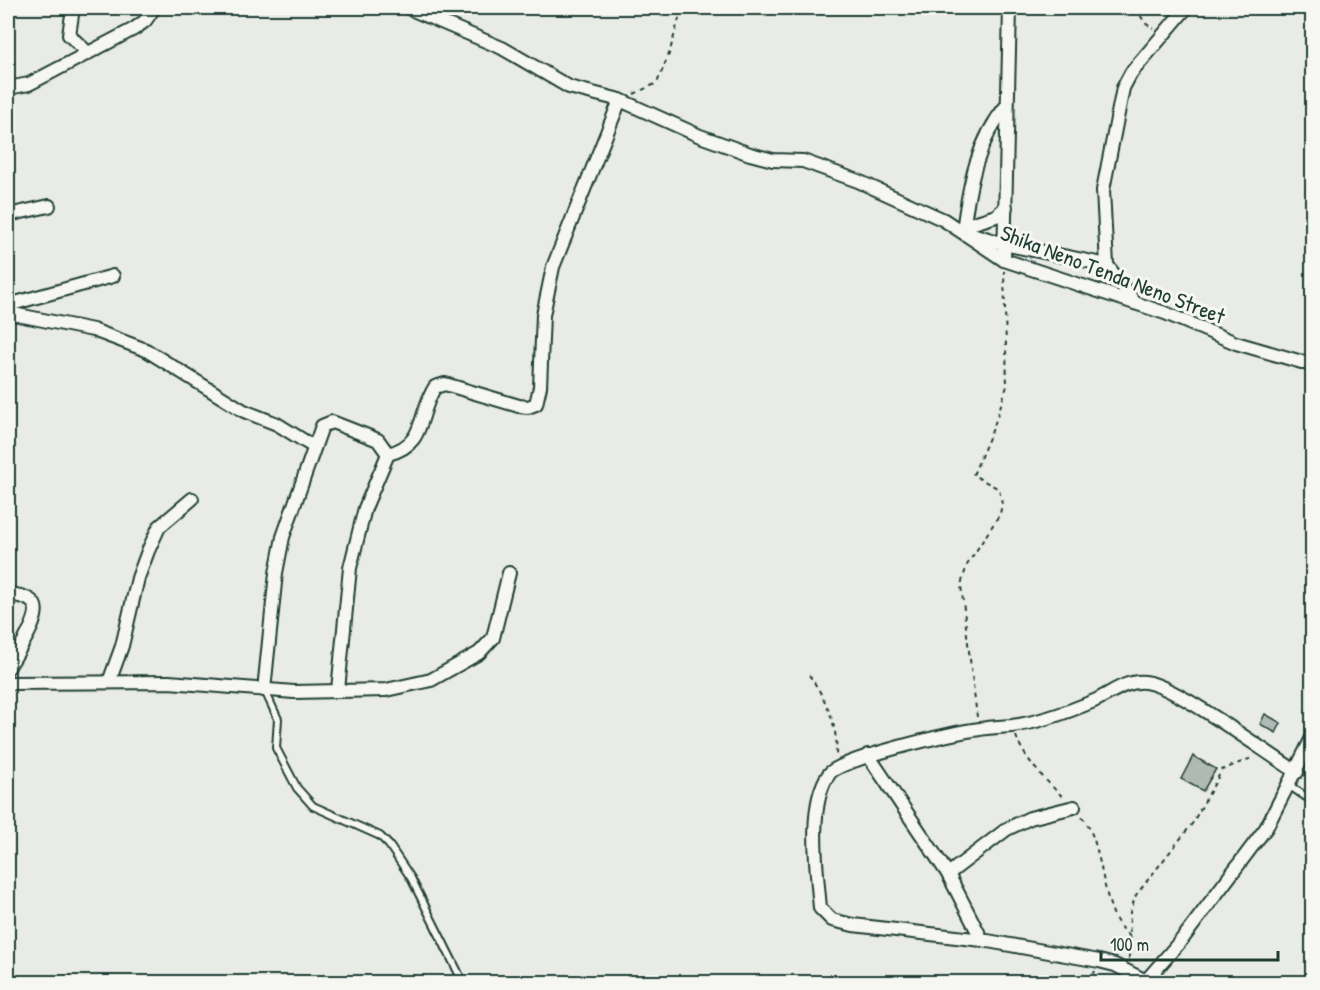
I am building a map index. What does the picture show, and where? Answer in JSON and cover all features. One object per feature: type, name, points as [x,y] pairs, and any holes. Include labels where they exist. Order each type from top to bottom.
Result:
[{"type":"street","points":[[73,8],[69,35],[87,52]]},
{"type":"street","points":[[8,87],[29,84],[134,29],[145,21],[154,8]]},
{"type":"street","name":"Shika Neno Tenda Neno Street","points":[[408,8],[502,48],[569,87],[620,100],[700,136],[750,154],[773,160],[803,161],[858,181],[960,228],[1004,260],[1135,303],[1236,343],[1312,366]]},
{"type":"street","points":[[1004,260],[1010,8]]},
{"type":"street","points":[[1135,303],[1107,265],[1103,190],[1123,88],[1131,73],[1186,8]]},
{"type":"street","points":[[338,690],[350,568],[365,508],[388,454],[408,447],[416,438],[435,387],[445,384],[519,406],[528,407],[536,404],[540,387],[543,315],[553,267],[620,100]]},
{"type":"street","points":[[960,228],[975,163],[993,122],[1007,105]]},
{"type":"street","points":[[8,215],[49,206]]},
{"type":"street","points":[[960,228],[996,216],[1006,207]]},
{"type":"street","points":[[960,228],[1004,244],[1107,265]]},
{"type":"street","points":[[8,305],[113,276]]},
{"type":"street","points":[[8,313],[93,330],[146,350],[219,393],[244,411],[277,424],[314,447]]},
{"type":"street","points":[[264,690],[282,537],[322,426],[332,422],[378,440],[388,454]]},
{"type":"street","points":[[109,682],[122,646],[138,578],[148,551],[159,527],[192,500]]},
{"type":"street","points":[[8,684],[169,682],[294,692],[386,690],[431,681],[479,653],[493,638],[509,573]]},
{"type":"street","points":[[8,593],[27,599],[34,604],[37,613],[8,668]]},
{"type":"street","points":[[1297,772],[1184,699],[1145,682],[1127,684],[1096,700],[1050,718],[1012,726],[979,729],[868,755],[830,771],[820,789],[817,807],[817,870],[820,908],[832,920],[853,925],[982,940],[1099,961],[1128,971],[1145,982],[1184,936],[1248,852],[1290,786],[1297,772],[1312,738]]},
{"type":"street","points":[[868,755],[948,874],[982,940]]},
{"type":"street","points":[[948,874],[1007,829],[1030,818],[1074,807]]},
{"type":"lane","points":[[264,690],[278,719],[276,747],[297,788],[313,806],[380,836],[389,845],[411,878],[463,982]]},
{"type":"lane","points":[[1290,786],[1312,801]]},
{"type":"path","points":[[620,100],[657,83],[669,54],[682,8]]},
{"type":"path","points":[[1136,8],[1145,23],[1163,36]]},
{"type":"path","points":[[979,729],[961,585],[967,565],[1000,514],[1002,504],[999,489],[973,476],[994,426],[1007,386],[1004,260]]},
{"type":"path","points":[[809,675],[819,689],[832,721],[837,746],[830,771]]},
{"type":"path","points":[[1012,726],[1018,744],[1047,782],[1074,807],[1088,824],[1105,874],[1109,905],[1125,932],[1130,936]]},
{"type":"path","points":[[1128,971],[1130,912],[1136,896],[1192,824],[1222,770],[1245,759],[1267,753]]},
{"type":"building","points":[[1265,714],[1281,723],[1276,733],[1260,724]]},
{"type":"building","points":[[1193,756],[1216,769],[1203,791],[1181,779]]}]
